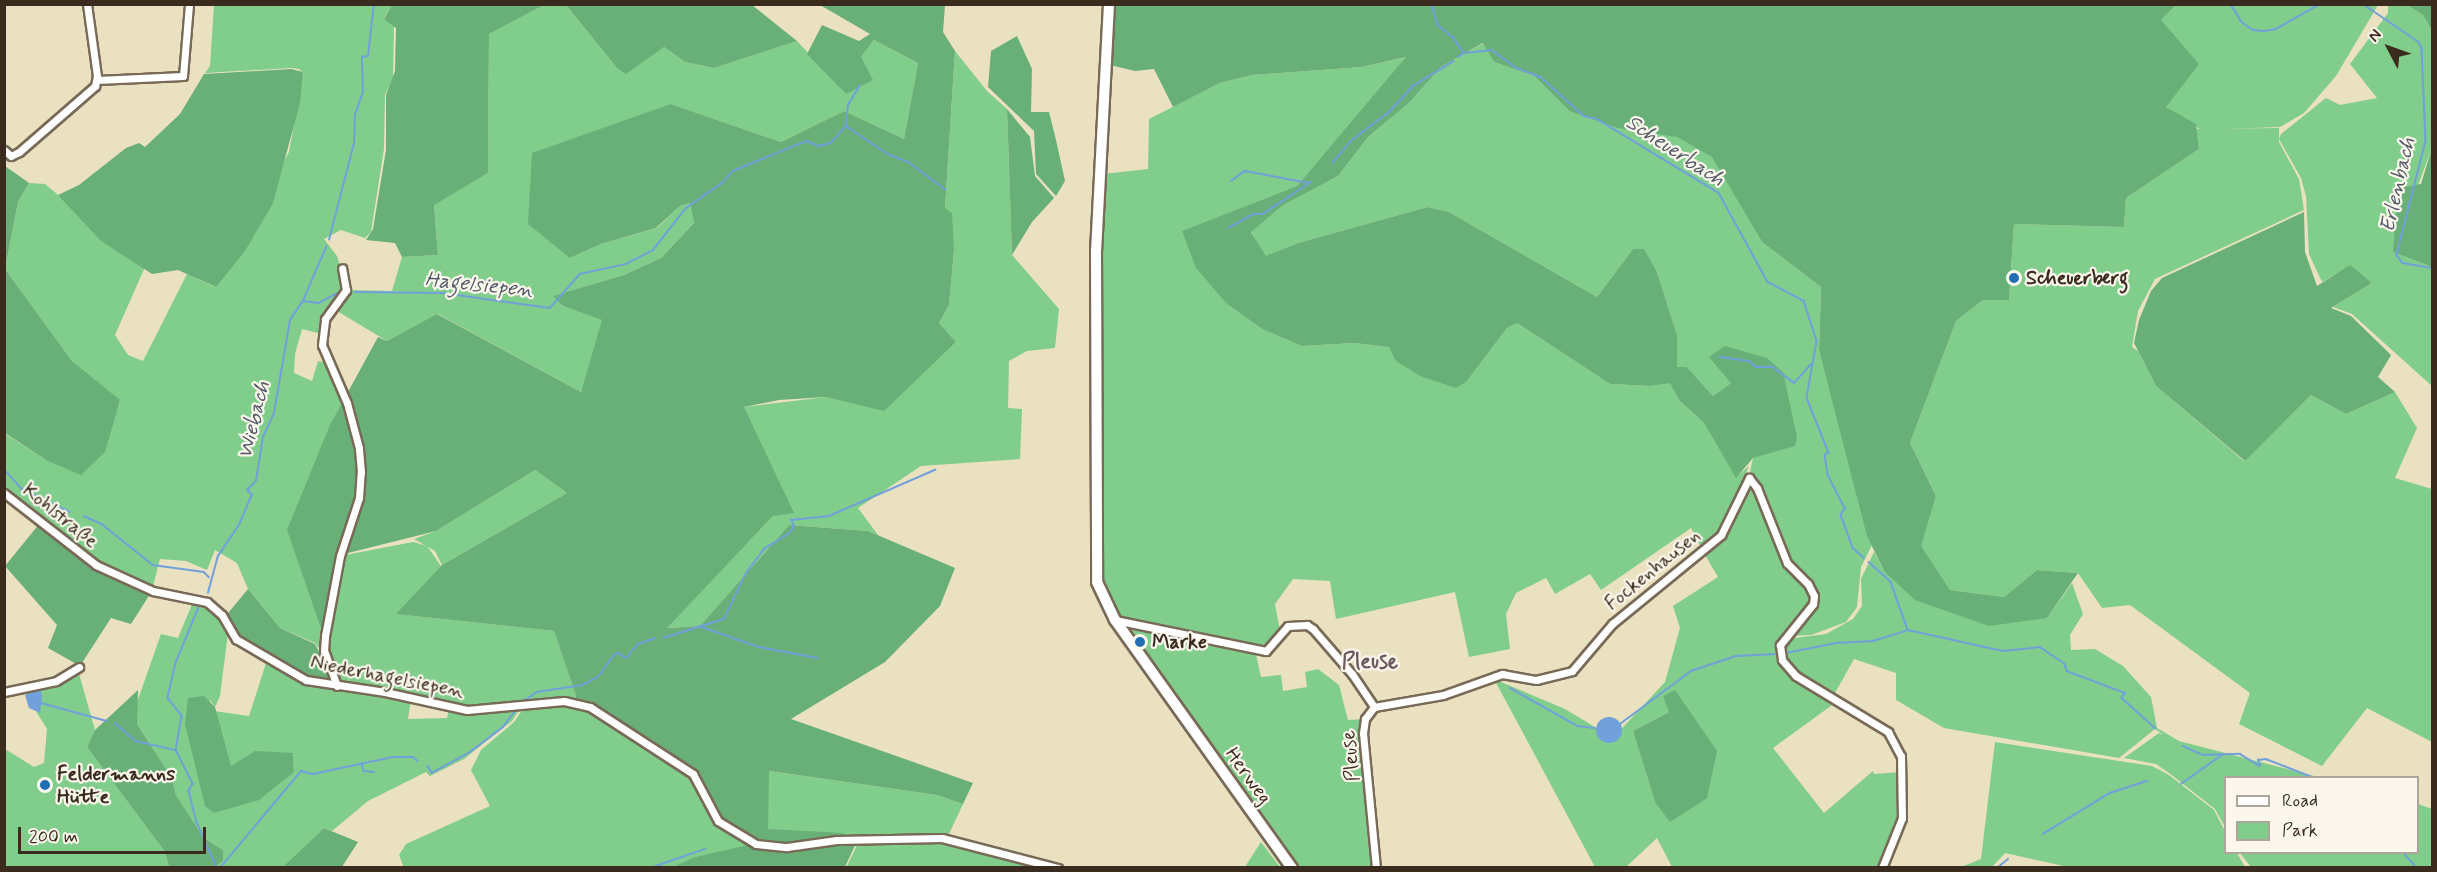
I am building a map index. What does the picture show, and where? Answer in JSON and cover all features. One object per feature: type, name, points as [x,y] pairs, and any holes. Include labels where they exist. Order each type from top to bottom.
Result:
[{"type":"main road","name":"Herweg","points":[[1109,4],[1098,174],[1094,483],[1097,582],[1115,620],[1292,867]]},
{"type":"street","points":[[4,150],[11,156],[33,142],[88,94],[97,80],[87,4]]},
{"type":"street","points":[[97,80],[183,76],[189,4]]},
{"type":"street","points":[[337,686],[324,644],[340,556],[359,498],[361,472],[349,409],[322,345],[325,319],[346,290],[342,268]]},
{"type":"street","name":"Fockenhausen","points":[[1374,707],[1443,695],[1502,675],[1536,681],[1572,671],[1612,624],[1721,535],[1749,478],[1757,488],[1787,563],[1808,584],[1814,596],[1813,604],[1783,640],[1780,653],[1785,664],[1796,676],[1888,732],[1901,756],[1902,818],[1882,867]]},
{"type":"street","name":"Kohlstraße","points":[[4,493],[96,565],[163,594],[202,599]]},
{"type":"street","name":"Niederhagelsiepen","points":[[202,599],[222,615],[232,636],[283,669],[306,680],[385,692],[467,710],[574,702],[598,711],[693,774],[718,821],[756,844],[788,847],[842,840],[942,838],[1058,867]]},
{"type":"street","name":"Pleuse","points":[[1115,620],[1266,651],[1288,626],[1307,625],[1352,674],[1374,707],[1365,719],[1363,733],[1376,867]]},
{"type":"street","points":[[4,692],[56,681],[79,667]]},
{"type":"green space","points":[[214,5],[392,5],[384,18],[394,26],[393,78],[385,95],[384,149],[371,232],[365,238],[341,230],[324,239],[337,256],[346,283],[322,334],[302,329],[295,354],[294,373],[312,381],[318,361],[327,363],[344,398],[322,453],[324,655],[315,643],[280,628],[248,589],[237,563],[215,550],[207,570],[186,561],[160,559],[152,590],[96,565],[5,491],[4,433],[46,460],[112,424],[120,401],[72,361],[5,269],[18,202],[29,183],[45,184],[145,267],[115,335],[128,355],[143,361],[187,274],[215,287],[289,152],[303,73],[306,75],[299,69],[291,68],[205,73],[210,66]]},
{"type":"green space","points":[[392,5],[544,5],[489,34],[488,173],[434,205],[438,255],[402,257],[395,243],[366,240],[373,229],[386,150],[386,95],[395,71],[396,28],[384,19]]},
{"type":"green space","points":[[544,5],[566,5],[617,68],[664,47],[685,62],[714,68],[797,41],[846,94],[861,57],[874,40],[918,63],[904,139],[844,111],[781,142],[671,104],[570,258],[601,244],[657,228],[680,206],[690,203],[694,223],[661,258],[624,275],[554,296],[563,306],[603,320],[581,392],[438,314],[387,341],[332,308],[347,290],[392,291],[402,257],[438,255],[434,204],[488,173],[489,34]]},
{"type":"green space","points":[[566,5],[752,5],[797,41],[714,68],[685,62],[664,47],[626,74],[617,68]]},
{"type":"green space","points":[[820,5],[945,5],[943,32],[955,51],[945,208],[952,213],[954,250],[949,305],[939,323],[956,342],[884,411],[826,397],[779,400],[744,407],[794,513],[773,516],[667,628],[700,626],[789,525],[868,531],[955,568],[940,606],[885,662],[791,719],[973,783],[963,804],[937,795],[769,771],[768,829],[842,833],[857,841],[845,867],[673,867],[695,857],[753,844],[719,820],[692,770],[574,701],[576,696],[554,631],[396,614],[442,565],[567,493],[535,470],[436,531],[340,555],[324,637],[287,530],[330,425],[378,337],[387,341],[437,314],[581,392],[602,320],[563,306],[553,296],[624,275],[661,258],[694,223],[690,203],[680,206],[656,228],[601,244],[570,258],[528,224],[532,153],[671,104],[781,142],[844,111],[904,139],[918,63],[874,40],[861,57],[873,80],[846,94],[807,54],[822,25],[859,41],[870,34]]},
{"type":"green space","points":[[1113,5],[2176,5],[2161,20],[2199,64],[2166,107],[2196,124],[2199,149],[2126,198],[2124,227],[2014,224],[2009,300],[1983,300],[1956,321],[1910,443],[1936,496],[1921,546],[1950,590],[2004,597],[2037,570],[2078,573],[2047,618],[1989,626],[1915,600],[1884,571],[1867,536],[1819,350],[1821,287],[1762,242],[1712,157],[1677,137],[1618,128],[1569,111],[1534,76],[1494,62],[1483,43],[1441,67],[1409,103],[1368,137],[1338,176],[1282,206],[1251,232],[1266,256],[1298,243],[1428,207],[1449,212],[1597,297],[1633,249],[1644,249],[1657,272],[1677,335],[1677,367],[1687,367],[1713,396],[1731,383],[1709,357],[1725,346],[1767,358],[1783,372],[1797,437],[1795,446],[1753,458],[1736,478],[1704,423],[1679,400],[1670,383],[1650,386],[1610,384],[1517,323],[1507,328],[1467,381],[1456,388],[1420,376],[1396,361],[1389,347],[1354,343],[1302,346],[1262,329],[1227,304],[1196,268],[1182,231],[1297,186],[1406,57],[1362,67],[1252,75],[1220,83],[1173,107],[1154,69],[1135,71],[1110,65]]},
{"type":"green space","points":[[2176,5],[2378,5],[2336,76],[2304,113],[2280,127],[2201,130],[2166,107],[2161,20]]},
{"type":"green space","points":[[2388,5],[2407,5],[2423,15],[2432,31],[2432,148],[2393,252],[2432,267],[2432,386],[2352,314],[2333,307],[2372,283],[2350,266],[2322,282],[2309,254],[2306,196],[2301,178],[2279,139],[2281,134],[2326,98],[2340,105],[2377,98],[2350,64],[2388,13]]},
{"type":"green space","points":[[2407,5],[2432,5],[2432,31],[2423,15]]},
{"type":"green space","points":[[1017,36],[1032,69],[1031,112],[1049,112],[1056,140],[1065,181],[1056,196],[1036,174],[1034,131],[988,87],[991,51]]},
{"type":"green space","points":[[1484,43],[1494,62],[1534,76],[1569,111],[1677,137],[1713,157],[1762,242],[1821,287],[1819,350],[1872,545],[1861,567],[1857,607],[1846,622],[1811,635],[1788,636],[1786,632],[1778,659],[1795,678],[1835,703],[1773,748],[1824,813],[1873,771],[1874,774],[1902,772],[1901,819],[1881,867],[1672,867],[1657,838],[1626,867],[1595,867],[1494,679],[1565,709],[1613,738],[1665,682],[1680,628],[1673,606],[1718,577],[1705,555],[1724,534],[1748,476],[1786,565],[1809,596],[1816,590],[1789,562],[1750,472],[1753,458],[1731,383],[1713,396],[1687,367],[1677,367],[1677,335],[1657,272],[1633,249],[1597,297],[1449,212],[1428,207],[1298,243],[1265,257],[1251,231],[1282,206],[1338,176],[1368,137],[1409,103],[1441,67]],"holes":[[[1669,712],[1655,802],[1633,731]]]},
{"type":"green space","points":[[955,51],[987,91],[1007,109],[1012,255],[1059,309],[1055,348],[1027,351],[1009,361],[1008,408],[1022,409],[1020,459],[921,466],[858,508],[878,535],[868,531],[789,525],[700,626],[666,628],[773,516],[744,407],[826,397],[884,410],[956,342],[939,323],[949,305],[954,250],[945,209]]},
{"type":"green space","points":[[1407,57],[1297,186],[1183,231],[1227,304],[1262,329],[1302,346],[1354,343],[1390,347],[1467,381],[1507,328],[1517,323],[1610,384],[1650,386],[1670,382],[1679,400],[1704,423],[1736,477],[1749,466],[1721,534],[1703,551],[1691,528],[1601,590],[1590,574],[1555,594],[1546,578],[1516,593],[1506,614],[1510,649],[1469,657],[1455,592],[1336,619],[1330,581],[1293,579],[1275,604],[1280,631],[1269,644],[1255,649],[1118,617],[1101,573],[1103,174],[1148,169],[1149,119],[1220,83],[1252,75],[1362,67]]},
{"type":"green space","points":[[291,69],[303,72],[300,103],[273,203],[245,251],[216,287],[178,270],[152,274],[101,241],[58,195],[79,185],[126,148],[139,143],[145,147],[180,114],[204,74]]},
{"type":"green space","points":[[1007,109],[1030,137],[1035,176],[1054,198],[1032,222],[1012,255]]},
{"type":"green space","points":[[2279,128],[2279,142],[2299,179],[2304,210],[2155,279],[2138,311],[2132,347],[2138,351],[2156,386],[2244,461],[2311,395],[2346,414],[2395,392],[2417,428],[2395,478],[2432,489],[2432,742],[2367,708],[2322,766],[2239,724],[2250,693],[2130,605],[2102,608],[2078,573],[2037,570],[2004,597],[1950,590],[1920,546],[1936,496],[1910,443],[1956,321],[1983,300],[2009,300],[2014,224],[2124,227],[2126,198],[2199,149],[2196,129]]},
{"type":"green space","points":[[2432,148],[2432,267],[2393,252],[2398,188],[2421,184]]},
{"type":"green space","points":[[5,166],[29,183],[18,202],[5,269]]},
{"type":"green space","points":[[2304,212],[2305,252],[2317,286],[2350,265],[2372,283],[2331,308],[2351,316],[2391,355],[2378,377],[2395,392],[2346,414],[2311,395],[2245,461],[2156,386],[2134,343],[2139,320],[2151,291],[2162,278]]},
{"type":"green space","points":[[5,269],[72,361],[120,400],[105,452],[81,475],[46,460],[5,433]]},
{"type":"green space","points":[[535,470],[567,493],[442,565],[435,551],[414,539],[436,531]]},
{"type":"green space","points":[[40,523],[96,565],[152,591],[131,624],[111,618],[80,666],[48,648],[57,625],[5,566]]},
{"type":"green space","points":[[413,542],[427,546],[441,566],[397,614],[554,631],[576,696],[574,701],[556,698],[474,709],[338,685],[327,658],[326,636],[340,556]]},
{"type":"green space","points":[[1874,552],[1884,571],[2047,618],[2072,583],[2083,614],[2070,635],[2071,650],[2095,649],[2123,666],[2151,697],[2157,728],[2179,741],[2314,776],[2224,776],[2224,825],[2215,809],[2156,764],[2124,758],[2159,733],[2164,735],[2155,729],[2119,758],[1944,728],[1896,700],[1896,673],[1854,659],[1835,693],[1820,689],[1798,676],[1785,659],[1781,645],[1787,639],[1826,634],[1853,619],[1862,606],[1861,579]]},
{"type":"green space","points":[[248,589],[280,628],[315,644],[336,685],[306,680],[237,638],[224,618]]},
{"type":"green space","points":[[195,597],[207,602],[228,633],[220,696],[215,707],[210,700],[205,806],[294,772],[293,753],[231,767],[214,711],[249,716],[267,660],[283,670],[411,699],[408,719],[447,718],[449,709],[522,705],[512,721],[464,759],[430,776],[426,772],[368,801],[332,831],[324,828],[283,868],[215,867],[223,861],[223,850],[204,838],[176,795],[172,778],[137,724],[135,708],[161,634],[178,638]]},
{"type":"green space","points":[[1128,623],[1255,650],[1261,677],[1281,675],[1283,691],[1307,687],[1305,672],[1318,669],[1339,685],[1348,720],[1364,719],[1375,867],[1299,867],[1151,663]]},
{"type":"green space","points":[[78,670],[95,730],[87,747],[165,852],[169,867],[5,868],[5,749],[34,767],[44,763],[47,729],[24,692],[56,682]]},
{"type":"green space","points":[[138,690],[137,724],[172,778],[176,795],[204,838],[223,850],[223,861],[215,867],[169,867],[165,852],[87,747],[95,730]]},
{"type":"green space","points":[[1675,690],[1717,751],[1707,798],[1670,822],[1655,802],[1633,731],[1669,712],[1663,696]]},
{"type":"green space","points":[[204,696],[215,707],[231,766],[255,751],[293,753],[294,772],[259,800],[214,813],[205,806],[185,724],[188,698]]},
{"type":"green space","points":[[554,703],[590,708],[693,775],[729,831],[754,845],[695,857],[673,868],[404,868],[399,855],[406,844],[490,806],[471,770],[481,750],[514,722],[525,706]]},
{"type":"green space","points":[[1995,742],[2152,766],[2169,775],[2214,810],[2224,829],[2224,854],[2238,854],[2245,867],[2068,867],[2005,853],[1992,867],[1961,867],[1981,859]]},
{"type":"green space","points":[[768,771],[937,795],[963,804],[948,836],[848,838],[768,829]]},
{"type":"green space","points":[[2419,804],[2432,809],[2432,867],[2251,867],[2241,854],[2419,854]]},
{"type":"green space","points":[[324,828],[358,842],[342,867],[283,867]]},
{"type":"green space","points":[[947,839],[1052,868],[846,868],[859,841]]},
{"type":"green space","points":[[1261,842],[1280,867],[1245,867]]},
{"type":"water","points":[[40,689],[42,696],[40,713],[29,708],[25,695]]},
{"type":"water","points":[[1609,717],[1618,721],[1622,730],[1618,739],[1609,743],[1600,739],[1596,730],[1600,721]]},
{"type":"waterway","name":"Wiebach","points":[[329,240],[354,143],[355,115],[363,92],[362,57],[368,56],[374,4]]},
{"type":"waterway","name":"Scheuerbach","points":[[1432,4],[1438,25],[1453,37],[1464,53],[1492,50],[1517,68],[1541,77],[1584,116],[1597,119],[1719,193],[1768,282],[1804,301],[1817,341],[1807,398],[1829,453],[1825,455],[1828,475],[1845,509],[1841,515],[1853,548],[1864,558]]},
{"type":"waterway","name":"Erlenbach","points":[[2231,4],[2242,22],[2253,30],[2264,31],[2276,29],[2320,4]]},
{"type":"waterway","name":"Erlenbach","points":[[2363,4],[2419,42],[2422,49],[2426,141],[2397,255],[2403,263],[2432,268]]},
{"type":"waterway","name":"Scheuerbach","points":[[1458,57],[1464,53]]},
{"type":"waterway","points":[[1332,163],[1351,141],[1389,112],[1413,86],[1454,61]]},
{"type":"waterway","points":[[846,126],[848,105],[860,85]]},
{"type":"waterway","name":"Hagelsiepen","points":[[355,292],[443,293],[550,308],[580,274],[626,264],[653,250],[686,208],[722,183],[733,171],[806,141],[819,146],[831,143],[846,126],[888,154],[910,163],[945,189]]},
{"type":"waterway","points":[[1231,181],[1245,171],[1309,183]]},
{"type":"waterway","points":[[1229,228],[1253,214],[1263,214],[1311,182]]},
{"type":"waterway","name":"Wiebach","points":[[208,593],[218,556],[239,525],[252,495],[247,490],[256,481],[263,437],[274,413],[290,320],[303,301],[326,247]]},
{"type":"waterway","name":"Hagelsiepen","points":[[303,301],[319,303],[338,293]]},
{"type":"waterway","points":[[1720,357],[1750,361],[1756,367],[1773,367],[1794,383],[1811,364]]},
{"type":"waterway","points":[[4,469],[22,489],[70,512]]},
{"type":"waterway","points":[[663,638],[724,619],[746,573],[764,549],[790,533],[794,526],[791,520],[829,516],[935,470]]},
{"type":"waterway","points":[[84,516],[102,524],[153,565],[204,572],[209,577]]},
{"type":"waterway","name":"Scheuerbach","points":[[1869,562],[1891,582],[1908,630],[2003,651],[2040,647],[2065,664],[2067,671],[2125,693],[2122,698],[2155,728]]},
{"type":"waterway","name":"Wiebach","points":[[200,605],[176,663],[168,698],[182,716],[176,750],[193,784],[189,791],[197,822],[217,868]]},
{"type":"waterway","points":[[699,626],[759,647],[818,658]]},
{"type":"waterway","points":[[1786,653],[1836,643],[1873,641],[1906,631]]},
{"type":"waterway","points":[[524,701],[537,692],[583,685],[599,676],[613,656],[618,653],[626,658],[638,644],[655,638]]},
{"type":"waterway","points":[[1620,724],[1691,671],[1736,656],[1777,654]]},
{"type":"waterway","points":[[1510,688],[1578,726],[1595,728]]},
{"type":"waterway","points":[[41,703],[107,721]]},
{"type":"waterway","points":[[428,766],[432,773],[470,752],[503,727],[516,710]]},
{"type":"waterway","points":[[115,723],[136,741],[175,750]]},
{"type":"waterway","name":"Scheuerbach","points":[[2183,746],[2203,755],[2240,754],[2260,766],[2258,760],[2266,759],[2310,776]]},
{"type":"waterway","points":[[2181,784],[2222,755]]},
{"type":"waterway","points":[[220,868],[301,771],[313,774],[393,757],[413,757],[418,761]]},
{"type":"waterway","points":[[362,764],[364,771],[374,772]]},
{"type":"waterway","points":[[2043,834],[2110,793],[2147,781]]},
{"type":"waterway","points":[[650,868],[705,849]]},
{"type":"waterway","name":"Scheuerbach","points":[[2405,854],[2417,868]]},
{"type":"waterway","points":[[1997,868],[2008,859]]},
{"type":"place","name":"Scheuerberg","points":[[2014,278]]},
{"type":"place","name":"Marke","points":[[1140,642]]},
{"type":"place","name":"Feldermanns Hütte","points":[[45,785]]},
{"type":"district","name":"Pleuse","points":[[1370,663]]}]
